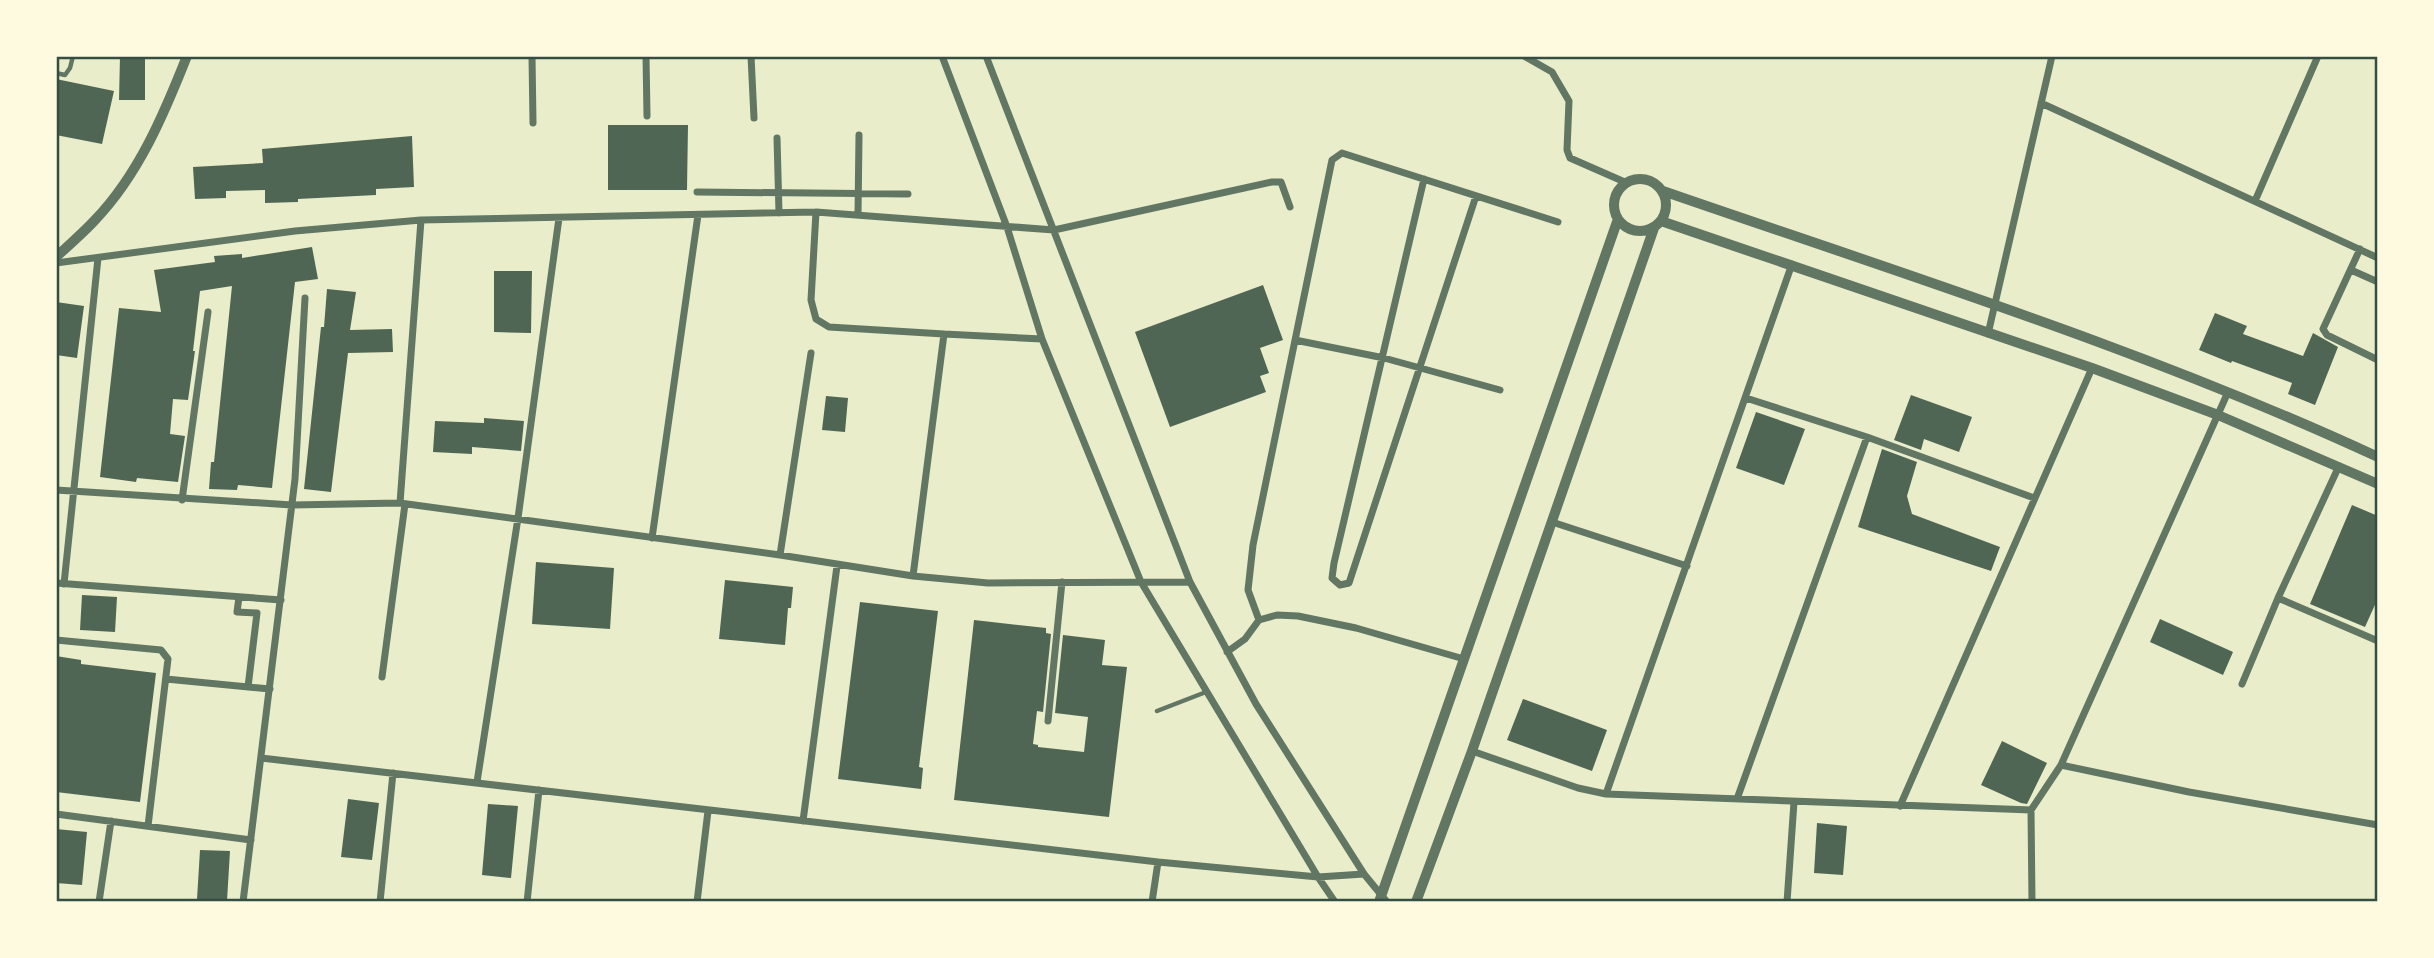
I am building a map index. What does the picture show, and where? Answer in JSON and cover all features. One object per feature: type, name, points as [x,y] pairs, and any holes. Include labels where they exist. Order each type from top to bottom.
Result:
[{"type":"street","points":[[56,257],[96,220],[121,189],[151,141],[187,56]]},
{"type":"street","points":[[532,56],[533,123]]},
{"type":"street","points":[[646,56],[647,116]]},
{"type":"street","points":[[751,56],[754,118]]},
{"type":"street","points":[[942,56],[1007,227],[1042,339],[1141,582],[1335,902]]},
{"type":"street","points":[[986,56],[1190,582],[1256,704],[1382,900]]},
{"type":"street","points":[[1524,56],[1552,72],[1569,102],[1567,150],[1570,158],[1627,183]]},
{"type":"street","points":[[1988,334],[2053,56]]},
{"type":"street","points":[[2255,201],[2318,56]]},
{"type":"street","points":[[2041,103],[2378,258]]},
{"type":"street","points":[[858,215],[859,135]]},
{"type":"street","points":[[777,138],[779,213]]},
{"type":"street","points":[[1259,620],[1248,590],[1253,545],[1332,160],[1342,153],[1558,222]]},
{"type":"street","points":[[1424,179],[1334,563],[1332,578],[1340,585],[1349,583],[1476,196]]},
{"type":"street","points":[[2378,457],[2228,392],[2103,343],[1663,191],[1647,179],[1636,179],[1627,183],[1619,190],[1615,199],[1614,209],[1618,219],[1634,231],[1644,231],[1658,224],[1792,264],[2092,368],[2218,415],[2378,484]]},
{"type":"street","points":[[56,263],[295,231],[421,220],[816,212],[1054,230],[1272,182],[1281,182],[1290,206]]},
{"type":"street","points":[[1416,902],[1658,224],[1666,211],[1663,191]]},
{"type":"street","points":[[697,192],[908,194]]},
{"type":"street","points":[[816,212],[811,300],[816,318],[829,327],[1042,339]]},
{"type":"street","points":[[652,538],[698,215]]},
{"type":"street","points":[[477,782],[518,518],[559,218]]},
{"type":"street","points":[[1382,900],[1618,219]]},
{"type":"street","points":[[382,677],[403,503],[421,220]]},
{"type":"street","points":[[2360,250],[2323,329],[2327,335],[2378,360]]},
{"type":"street","points":[[98,258],[74,492],[60,583],[281,600]]},
{"type":"street","points":[[1606,794],[1792,264]]},
{"type":"street","points":[[2351,270],[2378,282]]},
{"type":"street","points":[[243,902],[292,505],[305,298]]},
{"type":"street","points":[[182,500],[208,312]]},
{"type":"street","points":[[913,576],[944,334]]},
{"type":"street","points":[[1295,340],[1384,358],[1500,390]]},
{"type":"street","points":[[780,555],[811,353]]},
{"type":"street","points":[[1900,806],[2092,368]]},
{"type":"street","points":[[2032,902],[2031,810],[2061,765],[2228,392]]},
{"type":"street","points":[[1746,398],[1867,437],[2034,498]]},
{"type":"street","points":[[1737,799],[1867,437]]},
{"type":"street","points":[[2242,684],[2339,466]]},
{"type":"street","points":[[56,490],[292,505],[403,503],[780,555],[837,566],[988,583],[1190,582]]},
{"type":"street","points":[[1552,522],[1687,566]]},
{"type":"street","points":[[803,821],[837,566]]},
{"type":"street","points":[[1048,721],[1062,583]]},
{"type":"street","points":[[239,597],[237,612],[257,613],[248,687]]},
{"type":"street","points":[[2278,598],[2378,641]]},
{"type":"street","points":[[1227,652],[1245,639],[1259,620],[1277,615],[1298,616],[1356,628],[1464,659]]},
{"type":"street","points":[[56,640],[161,650],[168,659],[148,826]]},
{"type":"street","points":[[166,679],[270,690]]},
{"type":"street","points":[[1472,751],[1578,788],[1606,794],[2031,810]]},
{"type":"street","points":[[261,758],[1158,862],[1318,877],[1364,874]]},
{"type":"street","points":[[2061,765],[2189,792],[2378,825]]},
{"type":"street","points":[[380,902],[393,773]]},
{"type":"street","points":[[527,902],[539,790]]},
{"type":"street","points":[[1787,902],[1794,803]]},
{"type":"street","points":[[697,902],[708,811]]},
{"type":"street","points":[[56,814],[251,840]]},
{"type":"street","points":[[99,902],[111,821]]},
{"type":"street","points":[[1152,902],[1158,862]]},
{"type":"lane","points":[[56,74],[65,75],[73,56]]},
{"type":"lane","points":[[1157,711],[1207,692]]},
{"type":"building","points":[[120,56],[145,56],[145,100],[119,100]]},
{"type":"building","points":[[56,79],[114,91],[102,144],[56,135]]},
{"type":"building","points":[[608,125],[688,125],[687,190],[608,190]]},
{"type":"building","points":[[412,136],[414,187],[376,189],[376,195],[298,199],[298,202],[265,203],[265,190],[226,191],[226,198],[195,199],[193,167],[263,163],[262,149]]},
{"type":"building","points":[[312,247],[318,279],[295,282],[272,488],[238,485],[237,490],[209,489],[232,286],[200,291],[188,400],[173,399],[170,434],[185,436],[178,482],[137,478],[136,482],[100,477],[119,308],[161,312],[154,270],[215,262],[214,256],[242,254],[242,258]]},
{"type":"building","points":[[494,271],[532,271],[531,333],[494,332]]},
{"type":"building","points":[[1263,285],[1283,340],[1260,348],[1269,373],[1260,376],[1266,392],[1170,427],[1135,332]]},
{"type":"building","points":[[327,289],[356,292],[350,330],[392,329],[393,352],[348,353],[331,492],[304,489]]},
{"type":"building","points":[[56,302],[84,306],[77,358],[56,355]]},
{"type":"building","points":[[2215,313],[2247,326],[2243,334],[2303,356],[2313,333],[2338,347],[2315,405],[2288,394],[2292,383],[2199,350]]},
{"type":"building","points":[[1911,395],[1972,417],[1959,452],[1924,439],[1921,450],[1894,440]]},
{"type":"building","points":[[826,396],[848,398],[845,432],[822,430]]},
{"type":"building","points":[[1756,412],[1805,429],[1784,485],[1736,468]]},
{"type":"building","points":[[484,418],[524,421],[521,451],[472,447],[472,454],[433,452],[435,421],[484,423]]},
{"type":"building","points":[[1882,449],[1917,462],[1907,496],[1912,514],[2000,547],[1991,571],[1858,527]]},
{"type":"building","points":[[2352,505],[2378,516],[2378,598],[2365,627],[2310,604]]},
{"type":"building","points":[[536,562],[614,568],[610,629],[532,624]]},
{"type":"building","points":[[725,580],[793,587],[785,645],[719,639]]},
{"type":"building","points":[[82,595],[117,597],[115,632],[80,630]]},
{"type":"building","points":[[860,602],[938,611],[919,767],[923,768],[921,789],[838,779]]},
{"type":"building","points":[[2160,619],[2233,652],[2223,675],[2150,642]]},
{"type":"building","points":[[974,620],[1046,628],[1046,633],[1051,634],[1043,712],[1037,711],[1033,744],[1038,747],[1084,752],[1088,717],[1055,713],[1063,635],[1105,640],[1102,665],[1127,667],[1109,817],[954,800]]},
{"type":"building","points":[[56,656],[81,660],[81,664],[156,673],[140,802],[56,792]]},
{"type":"building","points":[[1523,699],[1607,730],[1592,771],[1507,740]]},
{"type":"building","points":[[2002,741],[2047,763],[2027,804],[1981,785]]},
{"type":"building","points":[[348,799],[379,803],[372,860],[341,857]]},
{"type":"building","points":[[488,804],[518,806],[511,878],[482,875]]},
{"type":"building","points":[[1817,823],[1847,826],[1843,875],[1814,873]]},
{"type":"building","points":[[56,829],[87,832],[82,885],[56,883]]},
{"type":"building","points":[[200,850],[230,851],[227,901],[197,899]]}]
